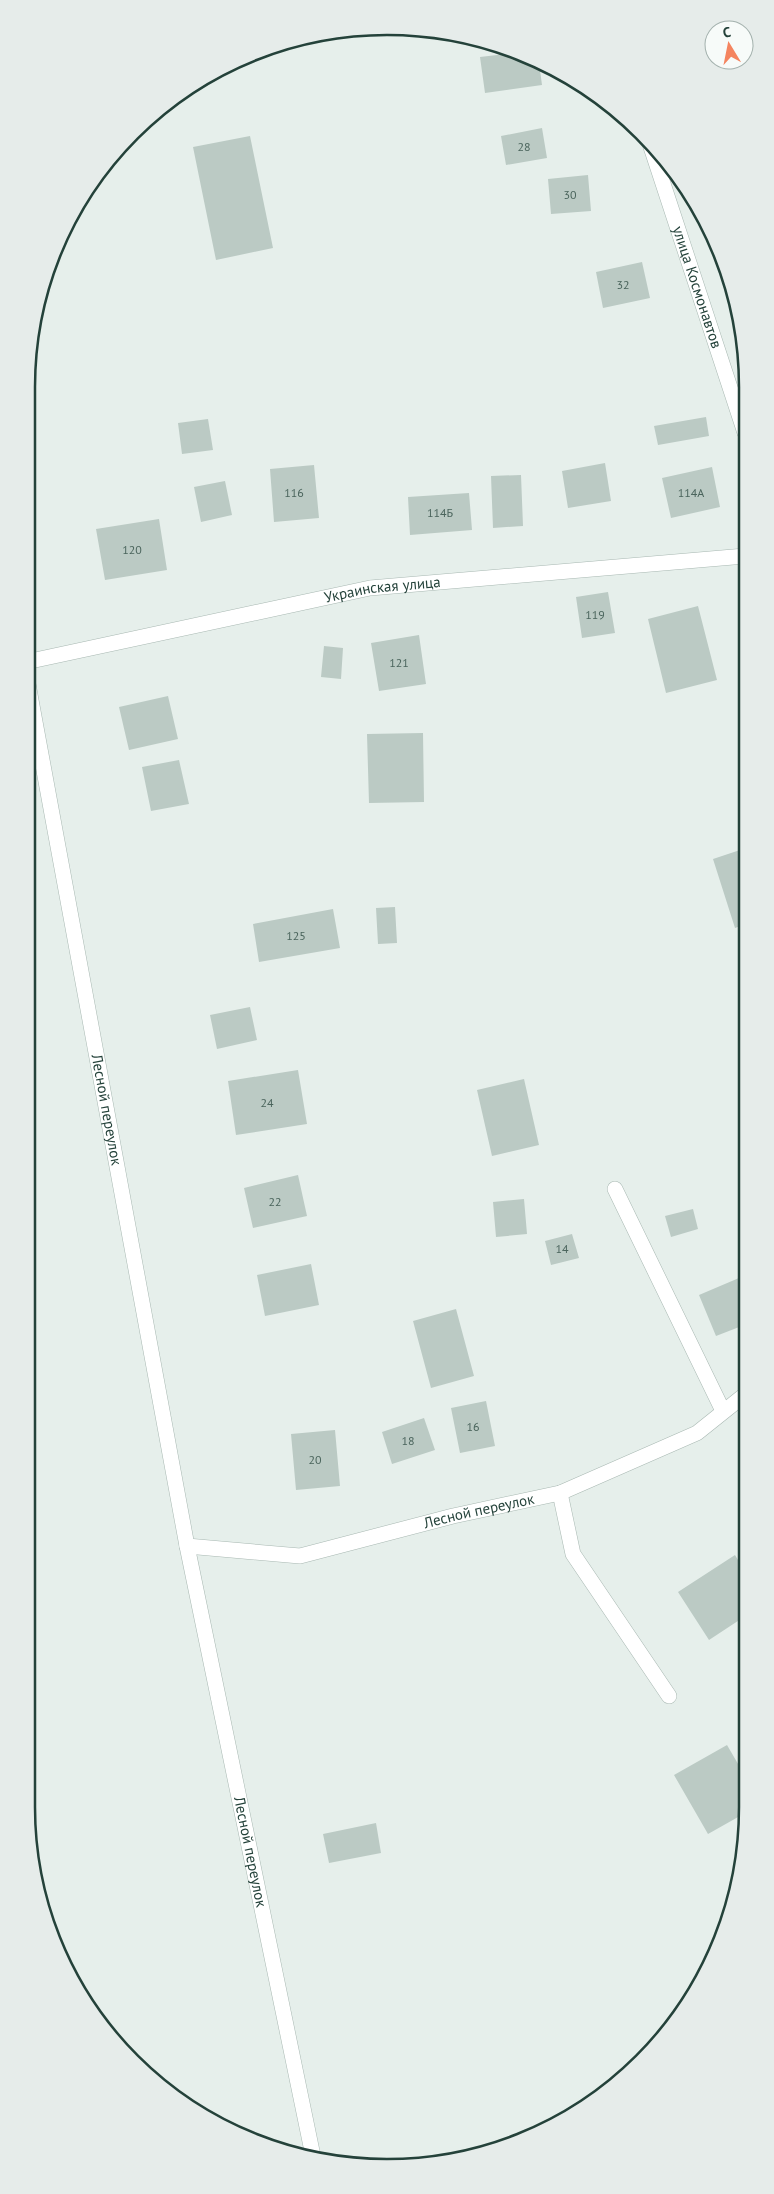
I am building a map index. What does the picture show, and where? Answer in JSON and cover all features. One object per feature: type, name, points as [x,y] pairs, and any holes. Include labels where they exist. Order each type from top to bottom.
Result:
[{"type":"street","name":"улица Космонавтов","points":[[655,159],[739,415]]},
{"type":"street","name":"Украинская улица","points":[[35,660],[370,588],[739,557]]},
{"type":"street","name":"Лесной переулок","points":[[35,722],[187,1546],[312,2151]]},
{"type":"street","points":[[615,1189],[723,1411]]},
{"type":"street","name":"Лесной переулок","points":[[187,1546],[300,1556],[453,1516],[560,1493],[696,1433],[739,1399]]},
{"type":"street","points":[[560,1493],[573,1554],[669,1696]]},
{"type":"building","points":[[501,54],[540,70],[542,85],[485,93],[480,57]]},
{"type":"building","points":[[542,128],[547,158],[506,165],[501,136]]},
{"type":"building","points":[[250,136],[273,248],[216,260],[193,147]]},
{"type":"building","points":[[588,175],[591,211],[551,214],[548,179]]},
{"type":"building","points":[[642,262],[650,298],[603,308],[596,272]]},
{"type":"building","points":[[706,417],[709,436],[658,445],[654,426]]},
{"type":"building","points":[[208,419],[213,450],[182,454],[178,423]]},
{"type":"building","points":[[605,463],[611,501],[568,508],[562,471]]},
{"type":"building","points":[[314,465],[319,518],[274,522],[270,469]]},
{"type":"building","points":[[712,467],[720,507],[671,518],[662,478]]},
{"type":"building","points":[[521,475],[523,526],[493,528],[491,476]]},
{"type":"building","points":[[225,481],[232,515],[201,522],[194,487]]},
{"type":"building","points":[[469,493],[472,530],[410,535],[408,497]]},
{"type":"building","points":[[159,519],[167,570],[105,580],[96,529]]},
{"type":"building","points":[[608,592],[615,633],[582,638],[576,597]]},
{"type":"building","points":[[698,606],[717,680],[666,693],[648,619]]},
{"type":"building","points":[[419,635],[426,684],[379,691],[371,643]]},
{"type":"building","points":[[324,646],[343,648],[341,679],[321,677]]},
{"type":"building","points":[[168,696],[178,739],[129,750],[119,707]]},
{"type":"building","points":[[423,733],[424,802],[369,803],[367,734]]},
{"type":"building","points":[[179,760],[189,804],[151,811],[142,767]]},
{"type":"building","points":[[739,850],[739,927],[735,928],[713,859]]},
{"type":"building","points":[[395,907],[397,943],[378,944],[376,908]]},
{"type":"building","points":[[333,909],[340,948],[259,962],[253,924]]},
{"type":"building","points":[[250,1007],[257,1040],[217,1049],[210,1015]]},
{"type":"building","points":[[298,1070],[307,1124],[236,1135],[228,1081]]},
{"type":"building","points":[[524,1079],[539,1145],[492,1156],[477,1090]]},
{"type":"building","points":[[298,1175],[307,1216],[253,1228],[244,1188]]},
{"type":"building","points":[[524,1199],[527,1234],[496,1237],[493,1202]]},
{"type":"building","points":[[693,1209],[698,1229],[671,1237],[665,1216]]},
{"type":"building","points":[[572,1234],[579,1258],[551,1265],[545,1241]]},
{"type":"building","points":[[311,1264],[319,1305],[265,1316],[257,1275]]},
{"type":"building","points":[[739,1278],[739,1327],[716,1336],[699,1295]]},
{"type":"building","points":[[456,1309],[474,1376],[431,1388],[413,1321]]},
{"type":"building","points":[[486,1401],[495,1446],[460,1453],[451,1408]]},
{"type":"building","points":[[424,1418],[435,1450],[392,1464],[382,1432]]},
{"type":"building","points":[[335,1430],[340,1486],[296,1490],[291,1434]]},
{"type":"building","points":[[735,1555],[739,1562],[739,1620],[709,1640],[678,1592]]},
{"type":"building","points":[[727,1745],[739,1766],[739,1817],[708,1834],[674,1775]]},
{"type":"building","points":[[376,1823],[381,1853],[329,1863],[323,1834]]}]
